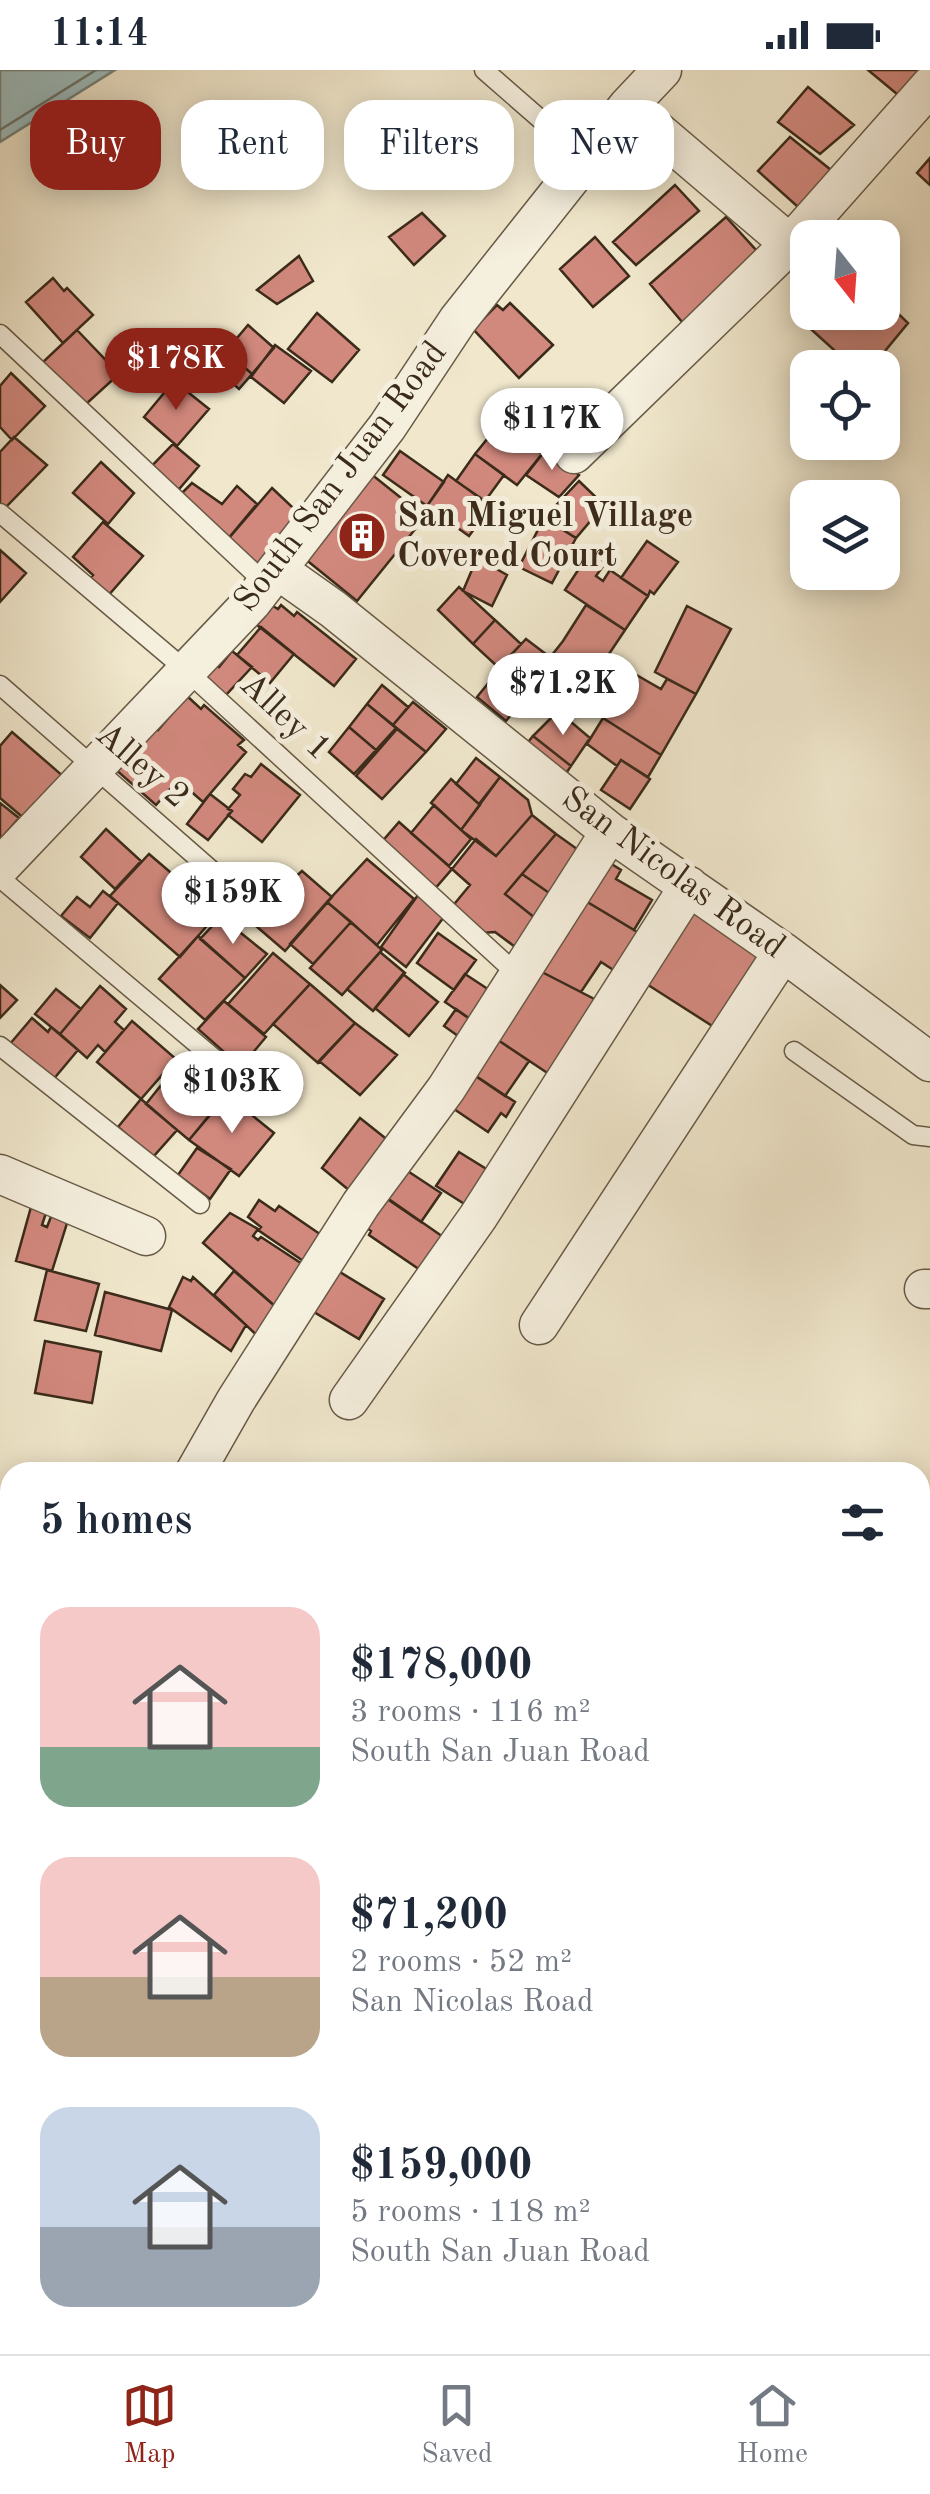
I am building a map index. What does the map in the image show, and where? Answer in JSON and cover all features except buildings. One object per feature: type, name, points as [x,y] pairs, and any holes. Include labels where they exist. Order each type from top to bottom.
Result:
[{"type":"street","name":"South San Juan Road","points":[[634,100],[662,70]]},
{"type":"street","points":[[811,220],[930,86]]},
{"type":"street","points":[[574,454],[790,244],[674,145]]},
{"type":"street","name":"South San Juan Road","points":[[0,866],[188,672],[272,577],[387,427],[458,320],[561,190]]},
{"type":"street","name":"San Nicolas Road","points":[[272,577],[333,609],[610,832],[783,952],[930,1062]]},
{"type":"street","points":[[201,1462],[362,1204],[446,1089],[610,832]]},
{"type":"street","points":[[349,1400],[478,1217],[689,886]]},
{"type":"street","points":[[539,1325],[783,952]]},
{"type":"street","points":[[0,1174],[146,1236]]},
{"type":"lane","points":[[484,70],[534,114]]},
{"type":"lane","points":[[0,334],[272,577]]},
{"type":"lane","name":"Alley 1","points":[[0,513],[188,672],[520,977]]},
{"type":"lane","name":"Alley 2","points":[[0,685],[241,896]]},
{"type":"lane","points":[[0,878],[267,1103]]},
{"type":"lane","points":[[0,1046],[200,1204]]},
{"type":"lane","points":[[794,1051],[914,1135],[930,1137]]},
{"type":"water","points":[[0,70],[115,70],[67,100],[30,100],[30,123],[0,142]]},
{"type":"place","name":"San Miguel Village Covered Court","points":[[362,536]]}]
